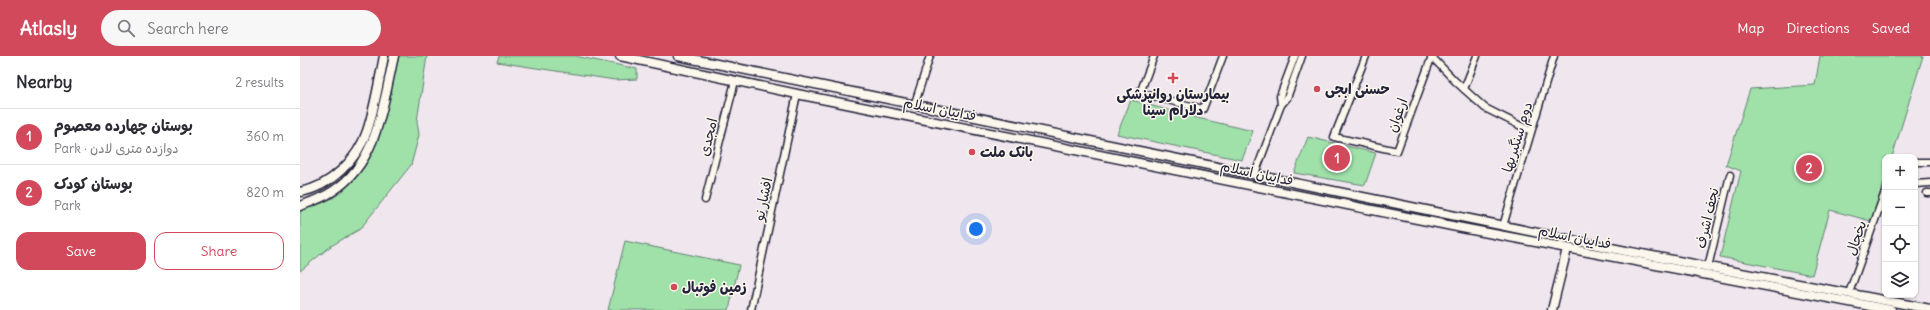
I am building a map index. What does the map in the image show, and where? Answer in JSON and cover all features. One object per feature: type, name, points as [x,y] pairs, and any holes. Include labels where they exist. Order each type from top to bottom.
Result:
[{"type":"main road","points":[[300,192],[315,188],[326,182],[341,171],[355,153],[367,132],[384,56]]},
{"type":"main road","points":[[300,206],[334,190],[356,170],[364,159],[375,136],[380,120],[394,56]]},
{"type":"main road","name":"فداییان اسلام","points":[[620,56],[797,94],[1567,249],[1891,310]]},
{"type":"main road","name":"فداییان اسلام","points":[[678,56],[1502,226],[1930,309]]},
{"type":"main road","points":[[1552,310],[1567,249]]},
{"type":"street","points":[[915,104],[930,56]]},
{"type":"street","points":[[1154,56],[1140,93],[1202,109],[1223,56]]},
{"type":"street","points":[[1281,105],[1280,96],[1295,56]]},
{"type":"street","points":[[1254,174],[1281,105],[1287,98],[1302,56]]},
{"type":"street","name":"ارغوان","points":[[1366,56],[1334,136],[1397,151],[1431,56]]},
{"type":"street","points":[[1431,56],[1464,89],[1486,108],[1531,131]]},
{"type":"street","points":[[1464,89],[1477,56]]},
{"type":"street","name":"دوم سنگبریها","points":[[1502,226],[1554,56]]},
{"type":"street","name":"امجدی","points":[[705,200],[735,81]]},
{"type":"street","name":"افشار نو","points":[[751,310],[797,94]]},
{"type":"street","points":[[1918,162],[1930,162]]},
{"type":"street","name":"نجف اشرف","points":[[1708,267],[1730,175]]},
{"type":"street","points":[[1918,184],[1930,182]]},
{"type":"street","name":"یخچال","points":[[1849,293],[1882,200]]},
{"type":"green space","points":[[397,56],[427,56],[417,121],[419,135],[411,165],[360,229],[331,246],[300,271],[300,211],[336,196],[358,175],[368,160],[382,127]]},
{"type":"green space","points":[[499,56],[575,56],[637,69],[637,79],[615,80],[497,62]]},
{"type":"green space","points":[[1820,56],[1923,56],[1893,154],[1882,154],[1882,188],[1871,221],[1830,210],[1812,275],[1720,257],[1741,171],[1726,165],[1750,89],[1815,85]]},
{"type":"green space","points":[[1131,100],[1193,117],[1253,131],[1242,160],[1117,134]]},
{"type":"green space","points":[[1308,137],[1376,153],[1365,185],[1294,173]]},
{"type":"green space","name":"زمین فوتبال","points":[[625,241],[739,265],[729,310],[608,310]]},
{"type":"place","name":"بیمارستان روانپزشکی دلارام سینا","points":[[1173,78]]},
{"type":"place","name":"حسنی ابجی","points":[[1317,89]]},
{"type":"place","name":"بانک ملت","points":[[972,152]]},
{"type":"place","name":"بوستان چهارده معصوم","points":[[1337,158]]},
{"type":"place","name":"بوستان کودک","points":[[1809,168]]},
{"type":"place","name":"زمین فوتبال","points":[[674,287]]}]
